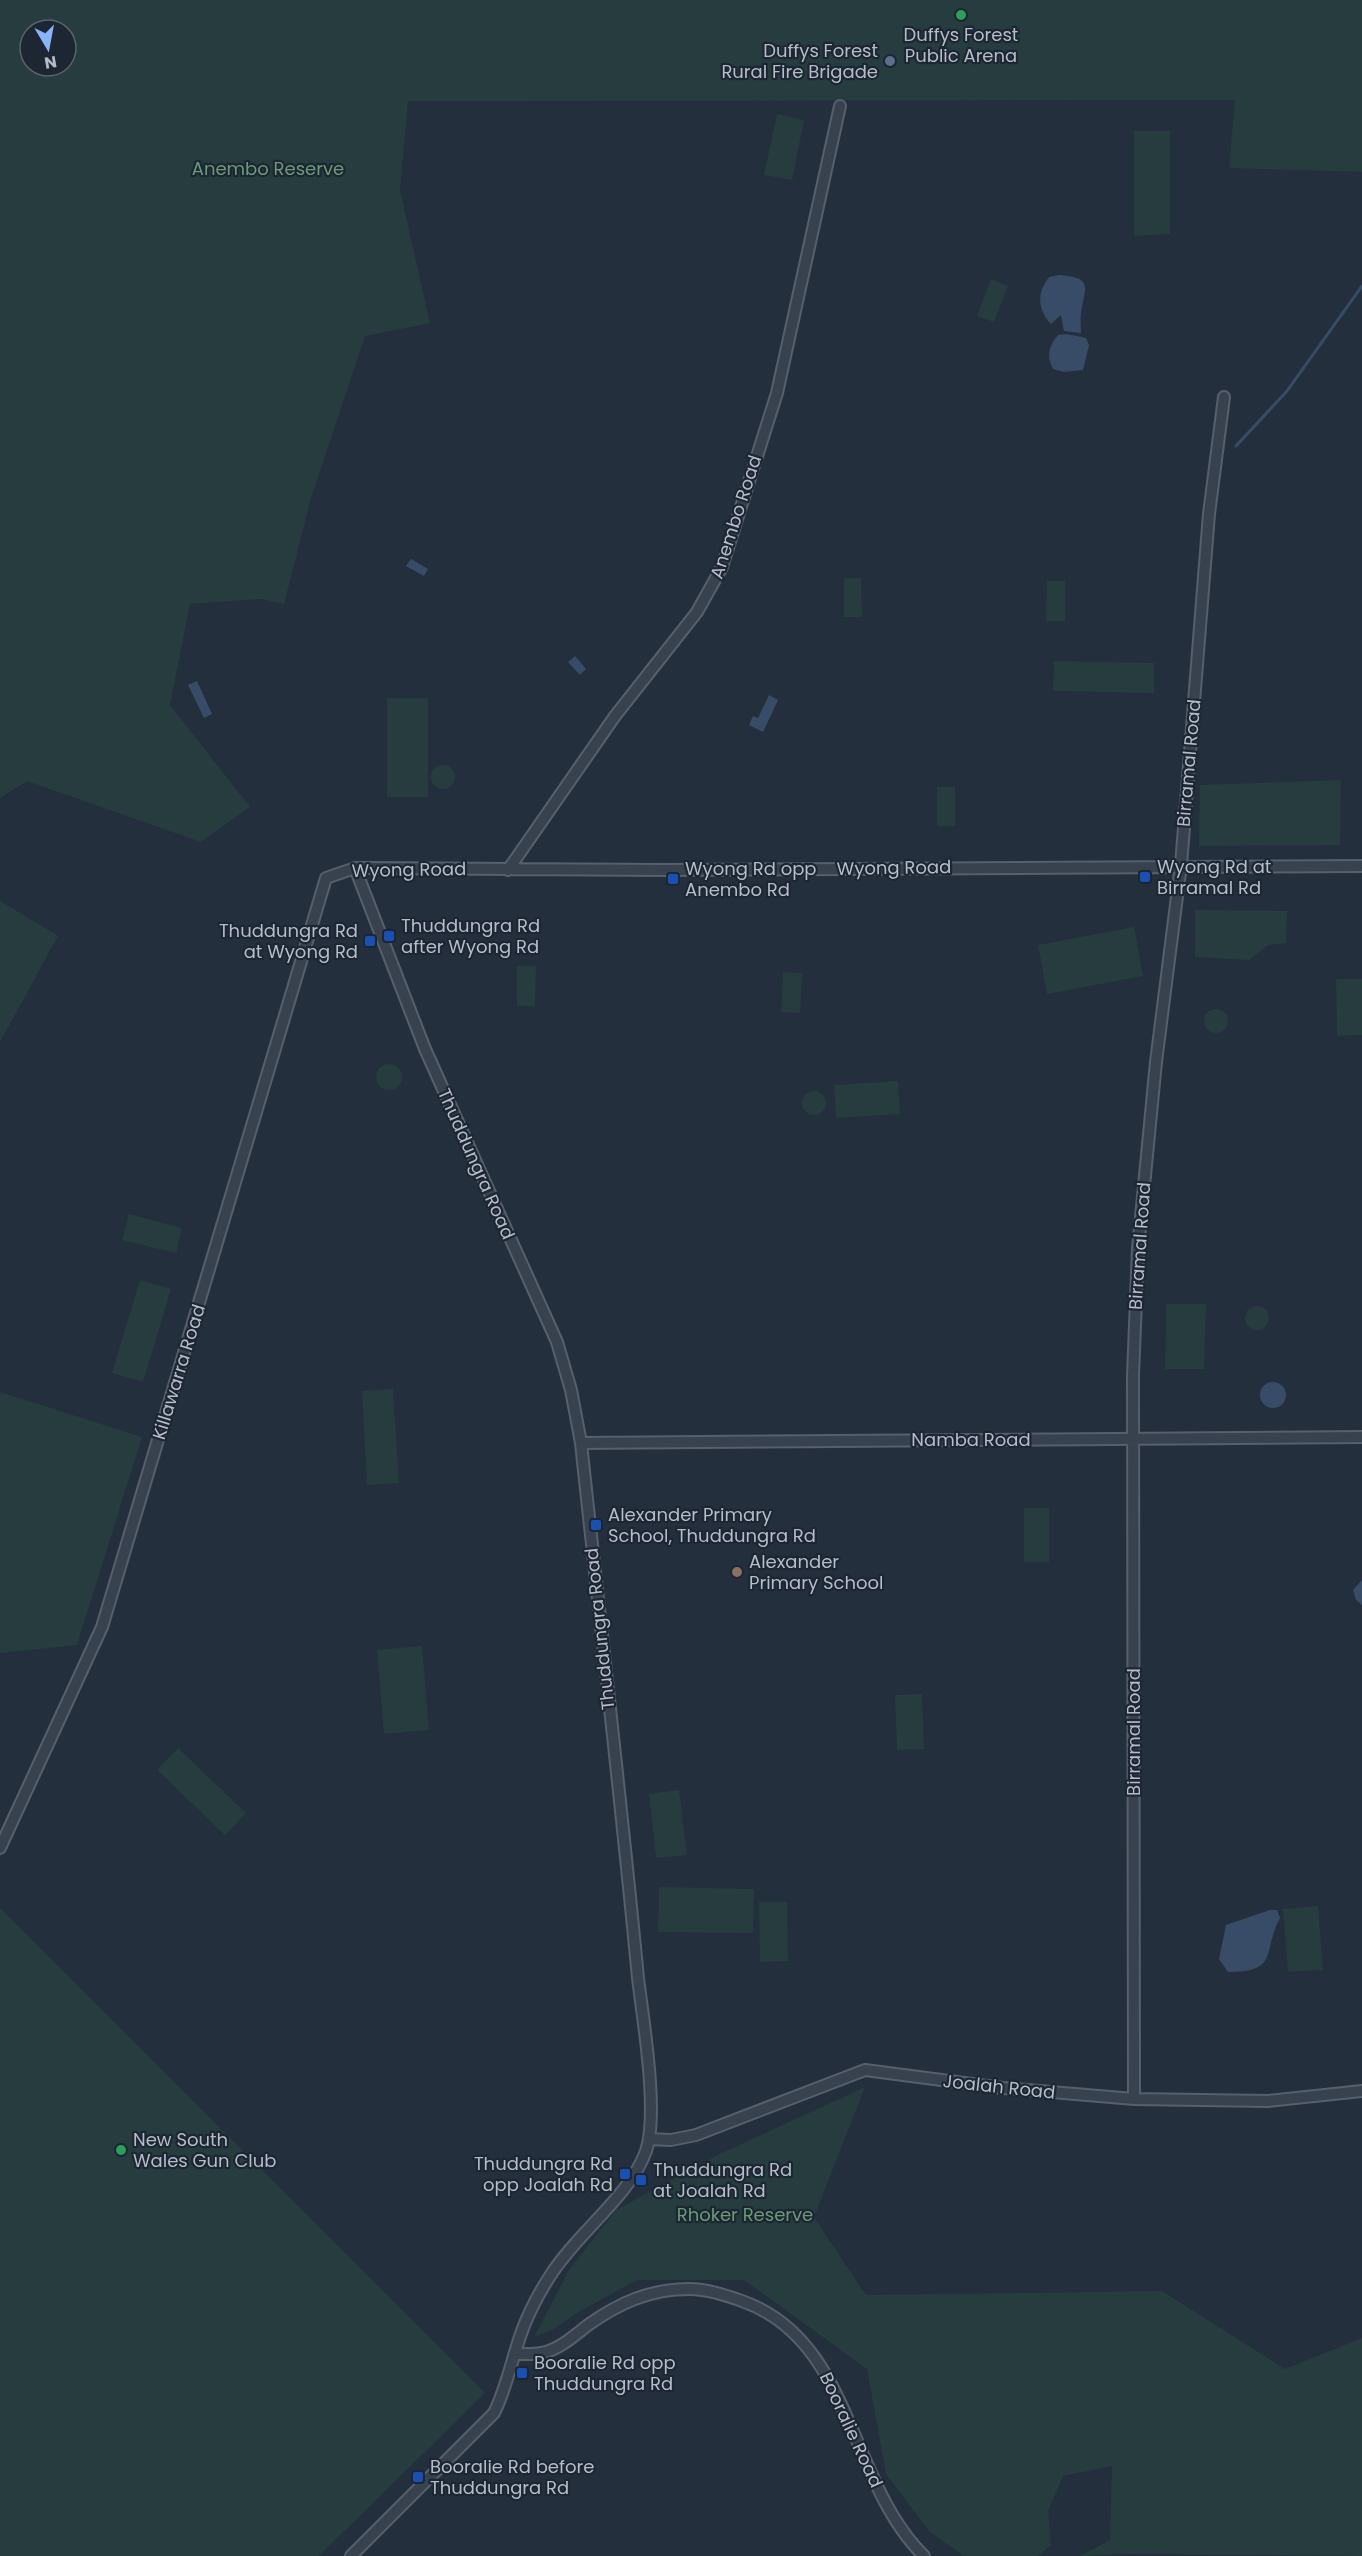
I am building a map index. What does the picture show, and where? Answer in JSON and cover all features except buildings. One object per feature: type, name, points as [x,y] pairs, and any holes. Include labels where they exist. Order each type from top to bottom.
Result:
[{"type":"street","name":"Anembo Road","points":[[508,870],[615,716],[697,612],[722,567],[777,393],[840,106]]},
{"type":"street","name":"Birramal Road","points":[[1134,2099],[1133,1376],[1138,1248],[1156,1062],[1180,865],[1209,514],[1224,397]]},
{"type":"street","name":"Wyong Road","points":[[324,883],[326,878],[334,874],[355,868],[508,870],[1180,865],[1362,866]]},
{"type":"street","name":"Thuddungra Road","points":[[355,868],[425,1049],[556,1342],[571,1390],[581,1443],[647,2068],[649,2139],[632,2180],[578,2238],[547,2280],[527,2317],[515,2354]]},
{"type":"street","name":"Killawarra Road","points":[[0,1848],[102,1627],[225,1223],[324,883]]},
{"type":"street","name":"Namba Road","points":[[581,1443],[1362,1437]]},
{"type":"street","name":"Joalah Road","points":[[649,2139],[671,2140],[696,2135],[865,2070],[993,2087],[1134,2099],[1268,2101],[1362,2091]]},
{"type":"street","name":"Booralie Road","points":[[515,2354],[549,2351],[615,2307],[652,2293],[689,2289],[710,2292],[759,2307],[794,2332],[830,2380],[898,2527],[924,2556]]},
{"type":"street","points":[[351,2556],[490,2419],[502,2398],[515,2354]]},
{"type":"green space","name":"Anembo Reserve","points":[[0,0],[1362,0],[1362,172],[1229,168],[1235,100],[408,101],[400,190],[430,323],[365,336],[311,498],[284,604],[261,599],[190,604],[170,705],[250,807],[201,842],[27,781],[0,798]]},
{"type":"green space","points":[[777,114],[804,120],[792,180],[764,175]]},
{"type":"green space","points":[[1134,131],[1170,131],[1170,234],[1134,236]]},
{"type":"green space","points":[[991,279],[1008,286],[994,322],[977,316]]},
{"type":"green space","points":[[844,578],[861,578],[862,617],[844,617]]},
{"type":"green space","points":[[1047,581],[1065,581],[1065,621],[1046,621]]},
{"type":"green space","points":[[1054,661],[1154,663],[1154,693],[1053,691]]},
{"type":"green space","points":[[387,698],[428,698],[428,797],[387,797]]},
{"type":"green space","points":[[443,765],[448,766],[454,772],[454,782],[448,788],[443,789],[438,788],[432,782],[431,777],[432,772],[438,766]]},
{"type":"green space","points":[[1341,780],[1340,845],[1199,846],[1200,785]]},
{"type":"green space","points":[[937,787],[955,787],[955,826],[937,826]]},
{"type":"green space","points":[[0,901],[58,936],[0,1042]]},
{"type":"green space","points":[[1195,910],[1287,911],[1286,943],[1268,945],[1249,960],[1195,957]]},
{"type":"green space","points":[[1134,927],[1143,976],[1047,994],[1038,945]]},
{"type":"green space","points":[[517,966],[536,966],[535,1006],[517,1006]]},
{"type":"green space","points":[[783,972],[802,973],[800,1013],[781,1012]]},
{"type":"green space","points":[[1336,979],[1362,979],[1362,1035],[1337,1036]]},
{"type":"green space","points":[[1216,1009],[1221,1010],[1227,1016],[1227,1026],[1221,1032],[1216,1033],[1211,1032],[1205,1026],[1204,1021],[1205,1016],[1211,1010]]},
{"type":"green space","points":[[389,1064],[398,1068],[402,1077],[398,1086],[389,1090],[380,1086],[376,1077],[380,1068]]},
{"type":"green space","points":[[898,1081],[900,1114],[836,1118],[834,1085]]},
{"type":"green space","points":[[814,1091],[819,1092],[825,1098],[825,1108],[819,1114],[814,1115],[809,1114],[803,1108],[802,1103],[803,1098],[809,1092]]},
{"type":"green space","points":[[129,1214],[182,1228],[176,1253],[122,1240]]},
{"type":"green space","points":[[140,1280],[171,1289],[143,1382],[112,1373]]},
{"type":"green space","points":[[1166,1304],[1206,1304],[1204,1369],[1165,1369]]},
{"type":"green space","points":[[1257,1306],[1266,1309],[1269,1318],[1266,1327],[1257,1330],[1248,1327],[1245,1318],[1248,1309]]},
{"type":"green space","points":[[393,1389],[399,1483],[367,1485],[362,1391]]},
{"type":"green space","points":[[0,1392],[142,1437],[77,1645],[0,1653]]},
{"type":"green space","points":[[1024,1508],[1049,1508],[1049,1562],[1024,1562]]},
{"type":"green space","points":[[422,1646],[429,1730],[384,1734],[377,1650]]},
{"type":"green space","points":[[922,1694],[924,1749],[897,1750],[895,1695]]},
{"type":"green space","points":[[178,1748],[246,1813],[225,1835],[157,1770]]},
{"type":"green space","points":[[679,1790],[687,1855],[656,1858],[649,1794]]},
{"type":"green space","points":[[659,1887],[754,1889],[753,1933],[658,1932]]},
{"type":"green space","points":[[759,1902],[787,1902],[788,1961],[760,1962]]},
{"type":"green space","points":[[1318,1906],[1323,1970],[1288,1972],[1283,1909]]},
{"type":"green space","name":"New South Wales Gun Club","points":[[0,1908],[485,2393],[319,2556],[0,2556]]},
{"type":"green space","name":"Rhoker Reserve","points":[[865,2087],[814,2217],[866,2295],[1162,2291],[1285,2369],[1362,2338],[1362,2556],[1128,2554],[1080,2556],[1110,2540],[1112,2466],[1063,2476],[1048,2511],[1051,2545],[1038,2556],[964,2556],[929,2531],[886,2474],[867,2369],[744,2280],[637,2280],[577,2313],[554,2329],[534,2337],[569,2270],[616,2210],[722,2153]]},
{"type":"water","points":[[1059,275],[1078,278],[1085,285],[1081,333],[1064,331],[1061,315],[1051,324],[1043,313],[1040,301],[1042,289],[1049,277]]},
{"type":"water","points":[[1066,334],[1086,338],[1089,345],[1083,370],[1064,372],[1053,369],[1049,355],[1052,343],[1058,335]]},
{"type":"water","points":[[411,559],[428,569],[424,576],[406,566]]},
{"type":"water","points":[[575,656],[586,669],[580,675],[568,662]]},
{"type":"water","points":[[197,681],[212,714],[204,718],[188,685]]},
{"type":"water","points":[[769,695],[778,700],[763,732],[749,725],[753,716],[758,718]]},
{"type":"water","points":[[1273,1382],[1282,1386],[1286,1395],[1282,1404],[1273,1408],[1264,1404],[1260,1395],[1264,1386]]},
{"type":"water","points":[[1362,1580],[1362,1605],[1356,1600],[1353,1590]]},
{"type":"water","points":[[1270,1910],[1277,1910],[1280,1918],[1263,1964],[1244,1971],[1228,1972],[1219,1959],[1226,1925]]},
{"type":"waterway","points":[[1236,446],[1287,391],[1362,286]]},
{"type":"place","name":"Duffys Forest Public Arena","points":[[961,15]]},
{"type":"place","name":"Duffys Forest Rural Fire Brigade","points":[[890,61]]},
{"type":"place","name":"Wyong Rd at Birramal Rd","points":[[1145,877]]},
{"type":"place","name":"Wyong Rd opp Anembo Rd","points":[[673,879]]},
{"type":"place","name":"Thuddungra Rd after Wyong Rd","points":[[389,936]]},
{"type":"place","name":"Thuddungra Rd at Wyong Rd","points":[[370,941]]},
{"type":"place","name":"Alexander Primary School, Thuddungra Rd","points":[[596,1525]]},
{"type":"place","name":"Alexander Primary School","points":[[737,1572]]},
{"type":"place","name":"New South Wales Gun Club","points":[[121,2150]]},
{"type":"place","name":"Thuddungra Rd opp Joalah Rd","points":[[625,2174]]},
{"type":"place","name":"Thuddungra Rd at Joalah Rd","points":[[641,2180]]},
{"type":"place","name":"Booralie Rd opp Thuddungra Rd","points":[[522,2373]]},
{"type":"place","name":"Booralie Rd before Thuddungra Rd","points":[[418,2477]]}]
